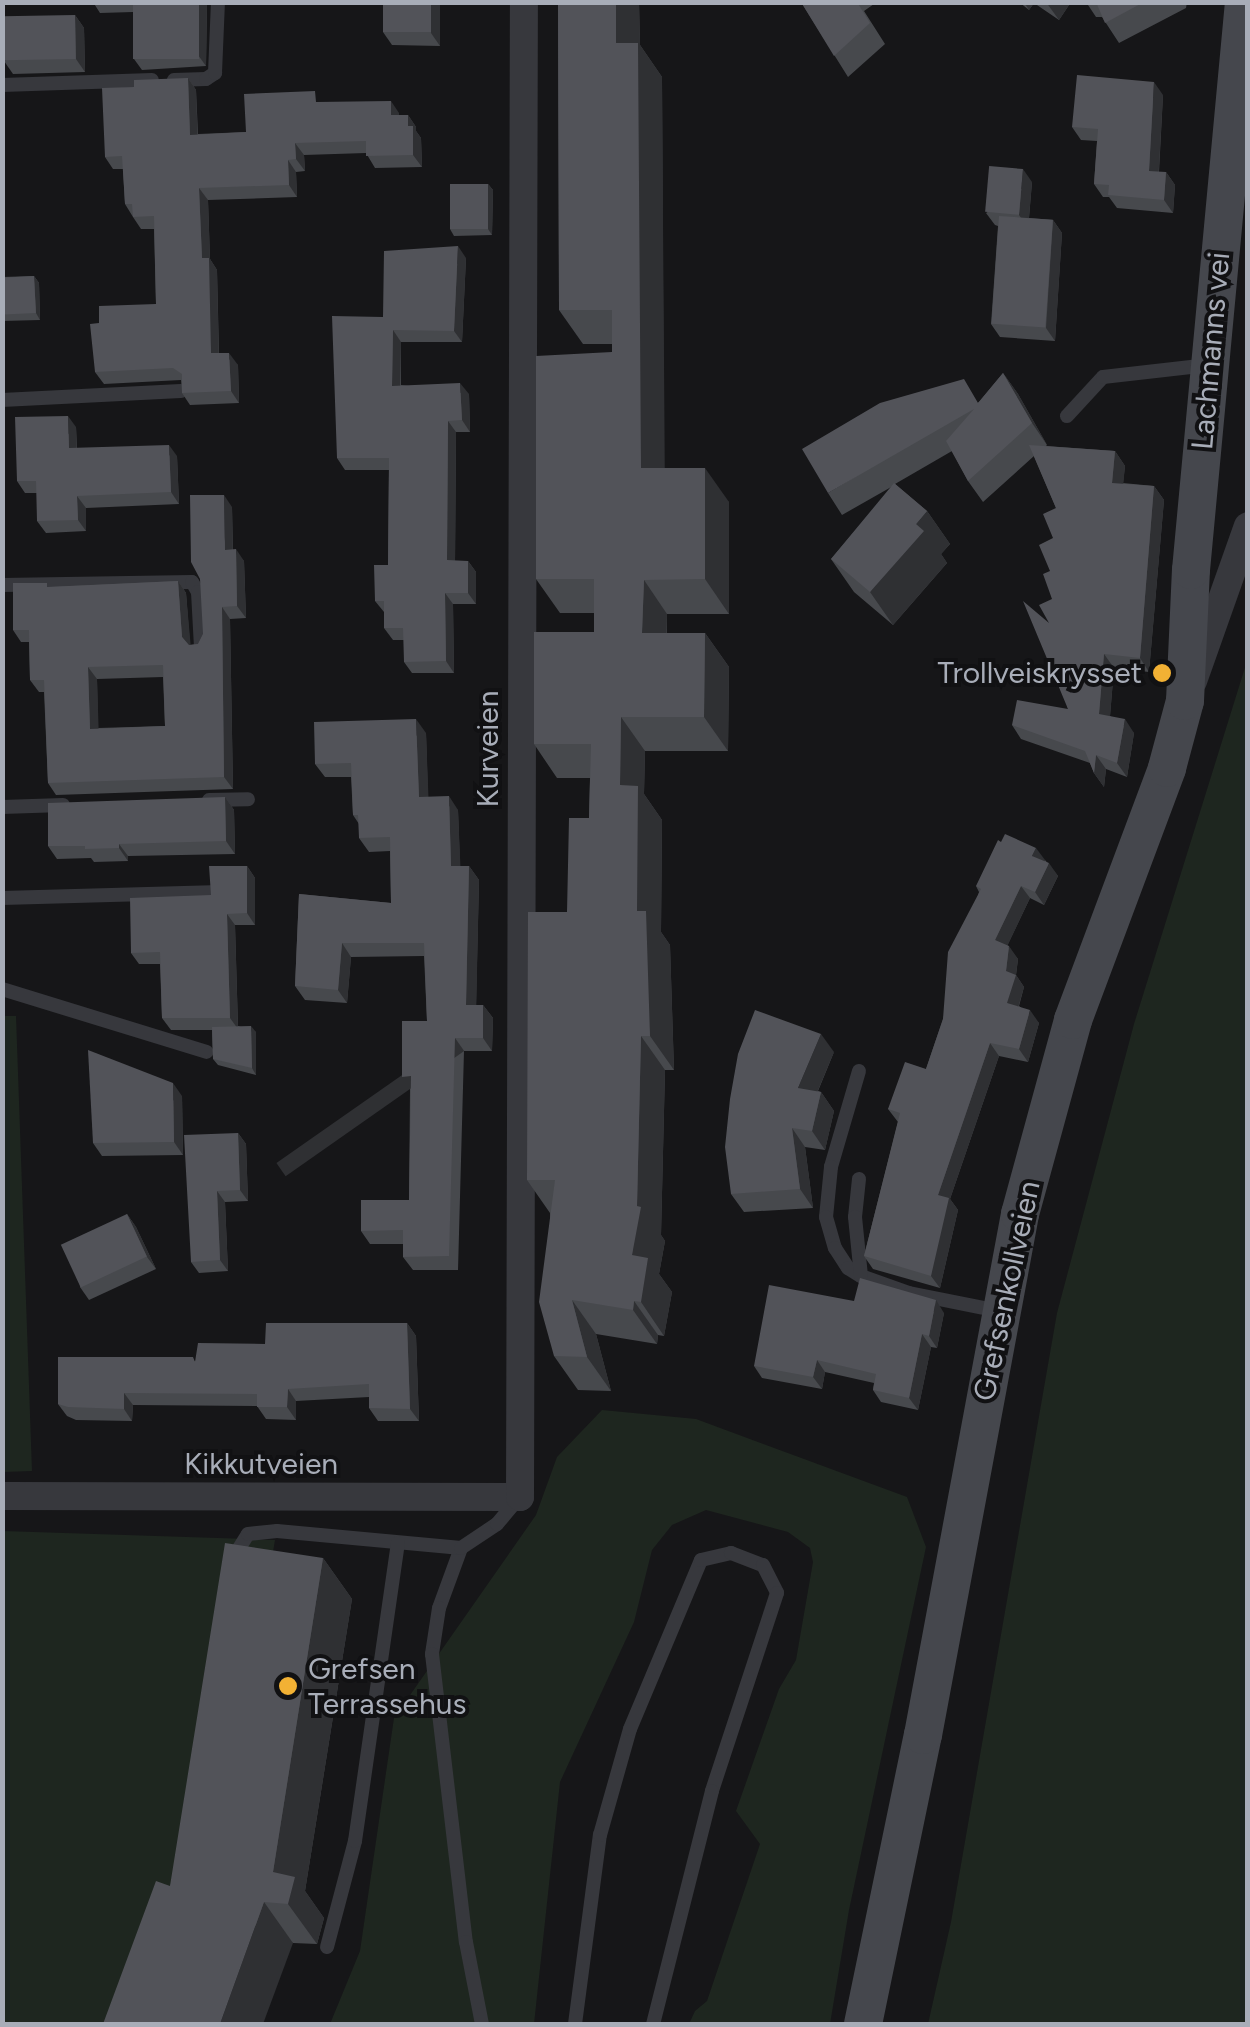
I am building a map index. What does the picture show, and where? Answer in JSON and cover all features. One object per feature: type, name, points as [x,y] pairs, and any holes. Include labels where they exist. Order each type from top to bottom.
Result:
[{"type":"street","name":"Kurveien","points":[[520,1497],[524,2]]},
{"type":"street","name":"Lachmanns vei","points":[[1185,701],[1191,570],[1244,2]]},
{"type":"street","name":"Grefsenkollveien","points":[[863,2024],[954,1571],[998,1312],[1020,1214],[1074,1020],[1167,768],[1185,701],[1248,526]]},
{"type":"street","points":[[1191,570],[1204,577],[1230,579]]},
{"type":"street","name":"Kikkutveien","points":[[2,1496],[520,1497]]},
{"type":"lane","points":[[2,84],[206,79],[215,74],[218,60],[218,2]]},
{"type":"lane","points":[[1067,416],[1102,377],[1209,364]]},
{"type":"lane","points":[[2,400],[181,391]]},
{"type":"lane","points":[[2,584],[192,582],[198,592],[202,647]]},
{"type":"lane","points":[[192,801],[248,799]]},
{"type":"lane","points":[[2,807],[78,804]]},
{"type":"lane","points":[[2,898],[211,892]]},
{"type":"lane","points":[[2,990],[207,1052]]},
{"type":"lane","points":[[860,1071],[831,1166],[826,1217],[836,1248],[848,1268],[861,1276],[909,1293],[998,1312]]},
{"type":"lane","points":[[859,1180],[856,1231],[861,1276]]},
{"type":"lane","points":[[482,2024],[461,1907],[432,1654],[439,1608],[462,1548],[497,1524],[520,1497]]},
{"type":"lane","points":[[230,1579],[232,1558],[248,1534],[277,1531],[462,1548]]},
{"type":"lane","points":[[328,1947],[355,1841],[398,1543]]},
{"type":"lane","points":[[575,2024],[600,1835],[630,1728],[701,1560],[731,1553],[763,1566],[776,1594],[712,1791],[653,2024]]},
{"type":"shaded area","points":[[1247,661],[1247,2024],[928,2024],[951,1922],[1057,1313],[1134,1024]]},
{"type":"shaded area","points":[[3,1016],[16,1016],[32,1471],[3,1472]]},
{"type":"shaded area","points":[[602,1410],[696,1419],[907,1497],[926,1547],[849,1910],[830,2024],[689,2024],[695,2011],[707,2001],[760,1844],[736,1811],[779,1689],[796,1660],[813,1562],[810,1548],[788,1532],[706,1510],[672,1525],[652,1550],[634,1622],[560,1782],[534,2024],[330,2024],[360,1951],[394,1718],[536,1515],[557,1457]]},
{"type":"shaded area","points":[[3,1531],[275,1540],[212,1910],[167,2024],[3,2024]]},
{"type":"building","points":[[133,2],[199,2],[199,59],[133,59]]},
{"type":"building","points":[[383,2],[431,2],[431,32],[383,32]]},
{"type":"building","points":[[558,2],[616,2],[616,43],[638,43],[641,468],[705,468],[705,579],[644,580],[642,633],[705,633],[704,717],[621,717],[620,785],[638,786],[637,911],[646,911],[650,1036],[641,1036],[637,1206],[641,1207],[632,1255],[648,1258],[641,1302],[634,1301],[633,1310],[572,1300],[587,1357],[554,1356],[539,1302],[555,1180],[527,1180],[528,912],[567,912],[569,818],[589,818],[591,744],[534,744],[534,632],[594,632],[594,579],[536,579],[536,356],[612,352],[612,310],[559,310]]},
{"type":"building","points":[[801,2],[857,2],[870,23],[834,56]]},
{"type":"building","points":[[1096,2],[1144,2],[1105,23]]},
{"type":"building","points":[[75,15],[76,59],[4,60],[3,16]]},
{"type":"building","points":[[1077,75],[1154,82],[1149,171],[1166,172],[1164,200],[1108,195],[1109,185],[1094,184],[1098,129],[1072,127]]},
{"type":"building","points":[[188,78],[190,135],[246,132],[244,94],[315,91],[316,102],[391,101],[391,115],[408,115],[408,126],[413,126],[413,155],[366,156],[366,141],[295,143],[296,159],[288,160],[289,185],[199,188],[202,258],[209,258],[211,353],[229,353],[231,391],[182,393],[182,374],[173,368],[95,372],[90,324],[99,323],[99,306],[156,304],[154,216],[133,217],[132,204],[125,204],[122,156],[105,157],[102,88],[134,87],[134,80]]},
{"type":"building","points":[[989,166],[1023,169],[1019,215],[985,212]]},
{"type":"building","points":[[450,184],[488,184],[488,229],[450,229]]},
{"type":"building","points":[[999,216],[1053,220],[1045,328],[991,324]]},
{"type":"building","points":[[458,246],[454,331],[393,330],[392,386],[460,383],[462,420],[448,421],[447,560],[468,561],[468,593],[445,593],[446,661],[404,662],[403,628],[384,628],[384,601],[375,601],[374,565],[388,565],[389,458],[337,458],[332,316],[383,317],[384,251]]},
{"type":"building","points":[[34,276],[36,313],[4,315],[2,278]]},
{"type":"building","points":[[1003,373],[1032,423],[968,481],[946,441],[974,409],[828,493],[802,449],[880,403],[964,379],[978,403]]},
{"type":"building","points":[[68,416],[69,448],[169,445],[171,492],[77,496],[78,520],[37,521],[36,481],[17,481],[15,417]]},
{"type":"building","points":[[1029,445],[1115,451],[1112,483],[1154,486],[1140,658],[1104,654],[1099,714],[1125,719],[1117,763],[1096,755],[1094,773],[1085,751],[1012,725],[1017,700],[1068,709],[1023,601],[1049,623],[1039,605],[1052,599],[1043,574],[1050,571],[1039,545],[1053,538],[1043,514],[1056,508]]},
{"type":"building","points":[[894,483],[927,511],[916,524],[924,531],[870,592],[831,559]]},
{"type":"building","points":[[190,495],[224,495],[225,550],[236,549],[237,606],[222,607],[224,777],[48,783],[44,680],[30,680],[29,630],[13,630],[13,583],[47,583],[47,587],[178,581],[182,637],[189,645],[198,644],[203,634],[200,579],[191,562]],"holes":[[[163,665],[165,726],[90,729],[88,667]]]},
{"type":"building","points":[[416,719],[419,797],[449,796],[451,866],[469,866],[466,1005],[483,1005],[483,1038],[455,1038],[449,1256],[403,1257],[403,1230],[361,1231],[361,1200],[409,1200],[411,1076],[402,1077],[402,1021],[427,1021],[424,943],[342,943],[338,990],[295,986],[299,894],[391,903],[390,837],[359,838],[358,815],[353,815],[351,763],[315,764],[314,722]]},
{"type":"building","points":[[225,797],[226,841],[119,844],[119,848],[85,849],[48,846],[48,803]]},
{"type":"building","points":[[1005,834],[1036,848],[1032,856],[1049,863],[1035,892],[1021,886],[995,940],[1009,946],[1006,971],[1016,975],[1007,1003],[1030,1010],[1019,1049],[990,1043],[938,1195],[949,1198],[931,1276],[864,1256],[900,1113],[888,1109],[905,1062],[926,1069],[943,1019],[948,952],[981,889],[976,886],[998,840],[1001,842]]},
{"type":"building","points":[[209,866],[247,866],[247,913],[227,914],[230,1018],[162,1018],[160,952],[131,953],[130,898],[211,895]]},
{"type":"building","points":[[755,1010],[821,1034],[798,1088],[821,1092],[812,1131],[792,1128],[800,1189],[731,1194],[725,1147],[730,1099],[738,1054]]},
{"type":"building","points":[[251,1026],[252,1068],[213,1059],[212,1027]]},
{"type":"building","points":[[88,1050],[173,1083],[174,1142],[93,1143]]},
{"type":"building","points":[[238,1133],[240,1190],[217,1191],[220,1260],[191,1262],[184,1135]]},
{"type":"building","points":[[127,1214],[147,1257],[81,1287],[61,1245]]},
{"type":"building","points":[[860,1278],[936,1300],[929,1336],[922,1334],[909,1398],[873,1390],[876,1374],[817,1360],[813,1377],[754,1366],[769,1285],[854,1301]]},
{"type":"building","points":[[266,1323],[407,1323],[410,1409],[369,1408],[369,1384],[288,1389],[287,1407],[257,1407],[257,1394],[124,1393],[124,1409],[58,1404],[58,1357],[193,1357],[195,1362],[198,1343],[265,1344]]},
{"type":"building","points":[[225,1543],[323,1558],[273,1872],[295,1877],[288,1904],[264,1902],[220,2024],[103,2024],[156,1881],[170,1886]]},
{"type":"place","name":"Trollveiskrysset","points":[[1162,673]]},
{"type":"place","name":"Grefsen Terrassehus","points":[[288,1686]]}]
